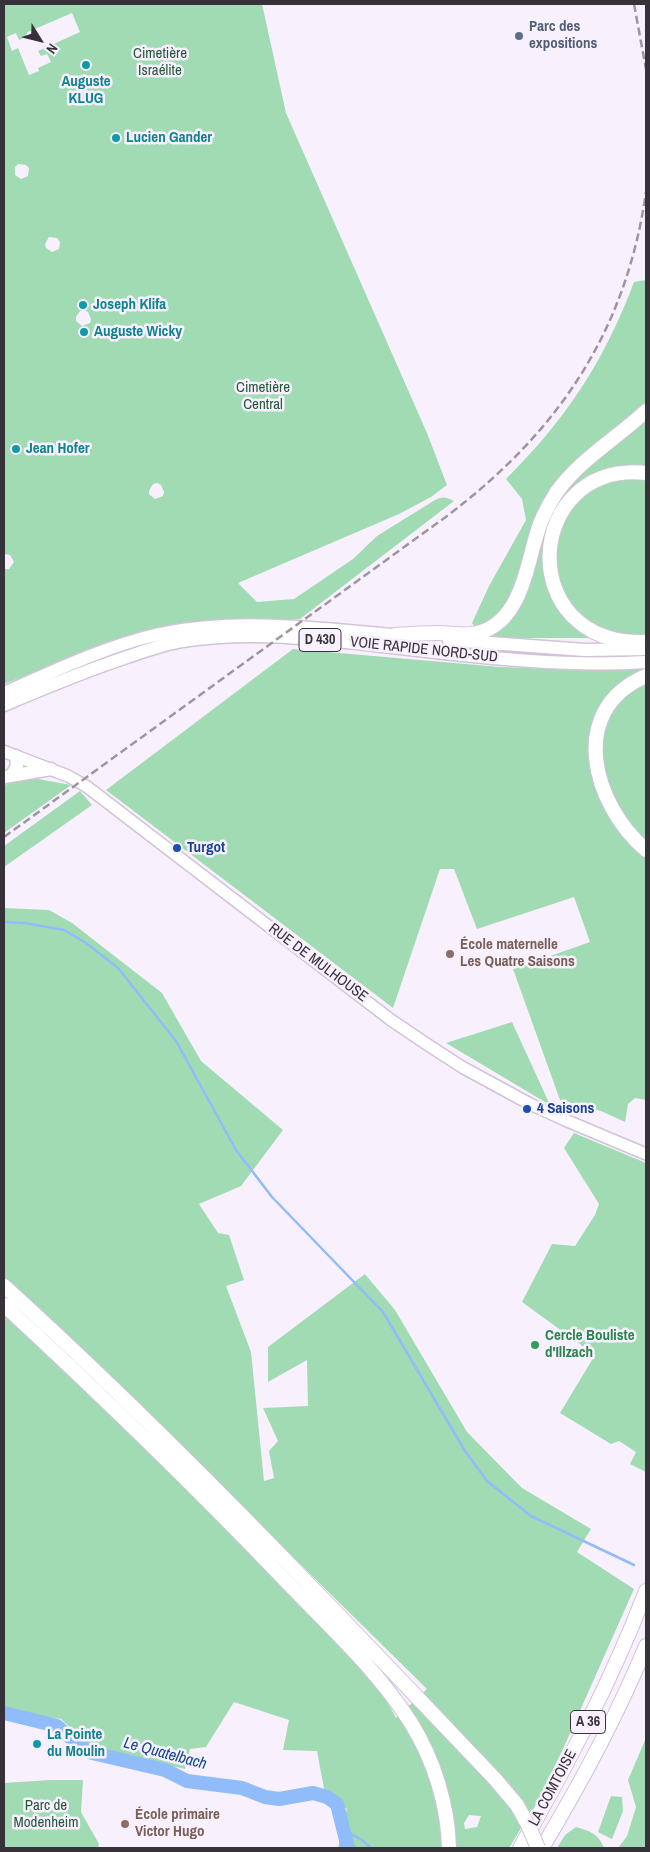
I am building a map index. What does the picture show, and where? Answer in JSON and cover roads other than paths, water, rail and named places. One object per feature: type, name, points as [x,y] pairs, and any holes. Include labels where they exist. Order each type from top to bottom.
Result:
[{"type":"highway","points":[[396,635],[471,634],[488,629],[498,622],[514,603],[520,592],[540,525],[556,493],[579,467],[646,411]]},
{"type":"highway","points":[[646,473],[634,472],[610,476],[599,479],[581,490],[567,505],[556,522],[549,554],[554,587],[562,604],[575,619],[608,639],[646,642]]},
{"type":"highway","name":"VOIE RAPIDE NORD-SUD","points":[[7,691],[92,656],[130,643],[157,635],[201,627],[281,625],[559,649],[646,649]]},
{"type":"highway","name":"VOIE RAPIDE NORD-SUD","points":[[4,706],[98,666],[156,647],[226,636],[300,638],[520,660],[583,663],[646,662]]},
{"type":"highway","points":[[646,676],[620,693],[608,706],[599,721],[595,748],[599,773],[608,798],[624,826],[646,850]]},
{"type":"highway","points":[[7,753],[17,766],[8,776]]},
{"type":"highway","points":[[8,776],[51,770]]},
{"type":"highway","points":[[4,1286],[120,1395],[245,1519],[499,1784],[517,1805],[538,1848]]},
{"type":"highway","points":[[4,1304],[108,1402],[198,1491],[369,1669],[411,1723],[422,1744],[442,1796],[448,1835]]},
{"type":"highway","name":"LA COMTOISE","points":[[520,1848],[555,1788],[593,1711],[619,1656],[646,1590]]},
{"type":"highway","name":"LA COMTOISE","points":[[542,1848],[571,1799],[612,1722],[646,1646]]},
{"type":"main road","name":"RUE DE MULHOUSE","points":[[7,753],[68,776],[86,786],[391,1020],[448,1058],[530,1104],[646,1154]]},
{"type":"waterway","points":[[4,922],[24,923],[64,930],[86,943],[118,968],[176,1041],[236,1150],[272,1197],[383,1312],[465,1451],[487,1481],[531,1516],[634,1565]]},
{"type":"waterway","name":"Le Quatelbach","points":[[4,1713],[57,1726],[80,1746],[92,1753],[165,1770],[187,1781],[242,1788],[265,1797],[279,1799],[313,1793],[327,1797],[337,1804],[348,1848]]},
{"type":"waterway","points":[[344,1830],[362,1840],[371,1848]]},
{"type":"railway","points":[[634,4],[646,69]]},
{"type":"railway","points":[[4,837],[447,516],[487,484],[522,450],[581,375],[604,334],[622,290],[636,243],[646,192]]},
{"type":"place","name":"Parc des expositions","points":[[519,36]]},
{"type":"place","name":"Auguste KLUG","points":[[86,65]]},
{"type":"place","name":"Lucien Gander","points":[[116,138]]},
{"type":"place","name":"Joseph Klifa","points":[[83,305]]},
{"type":"place","name":"Auguste Wicky","points":[[84,332]]},
{"type":"place","name":"Jean Hofer","points":[[16,449]]},
{"type":"place","name":"Turgot","points":[[177,848]]},
{"type":"place","name":"École maternelle Les Quatre Saisons","points":[[450,954]]},
{"type":"place","name":"4 Saisons","points":[[527,1109]]},
{"type":"place","name":"Cercle Bouliste d'Illzach","points":[[535,1345]]},
{"type":"place","name":"La Pointe du Moulin","points":[[37,1744]]},
{"type":"place","name":"École primaire Victor Hugo","points":[[125,1824]]},
{"type":"park label","name":"Cimetière Israélite","points":[[160,62]]},
{"type":"park label","name":"Cimetière Central","points":[[263,396]]},
{"type":"park label","name":"Parc de Modenheim","points":[[46,1814]]}]
